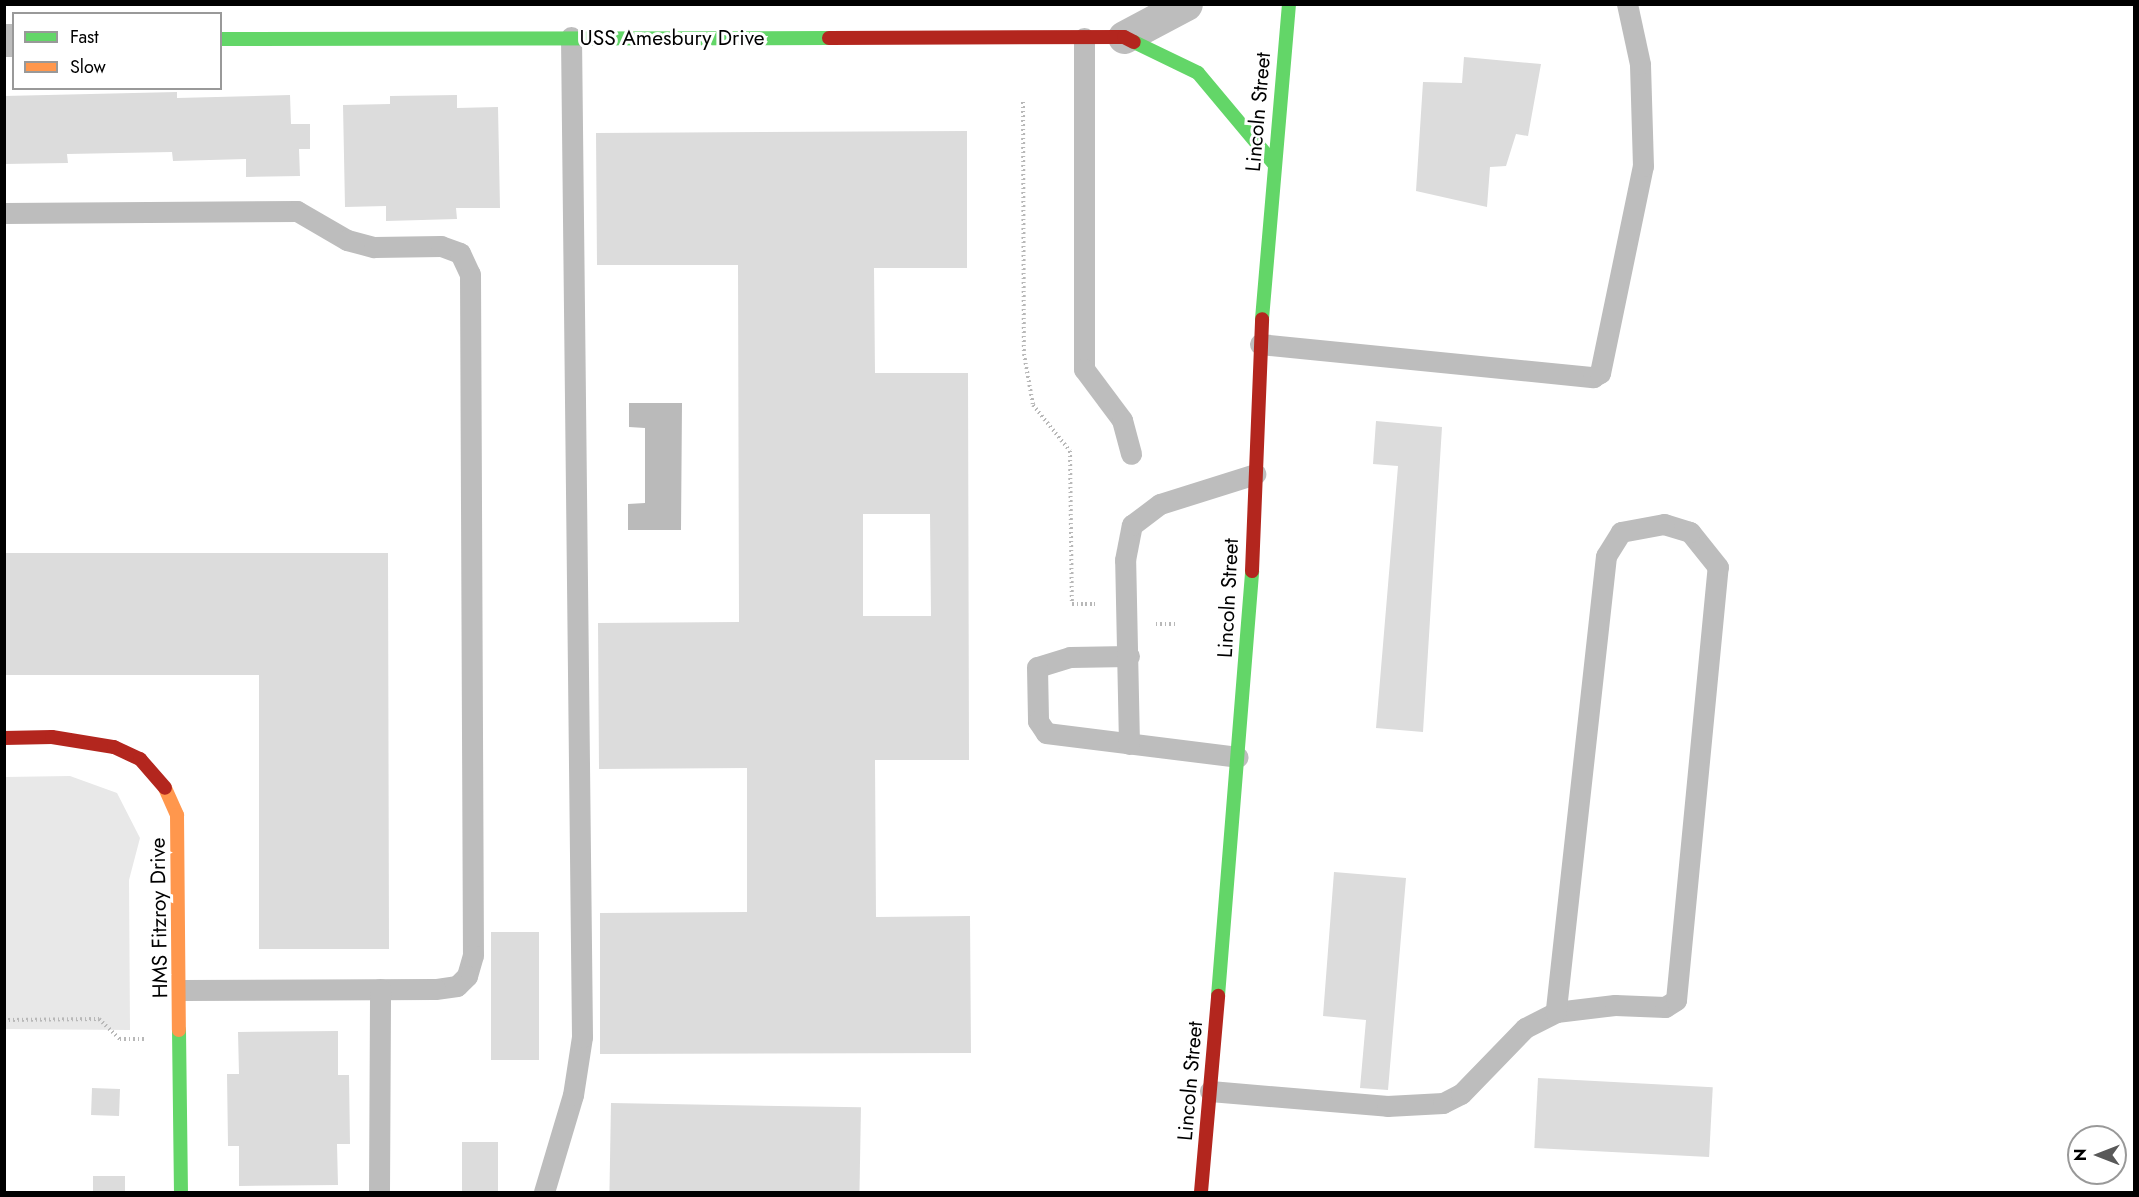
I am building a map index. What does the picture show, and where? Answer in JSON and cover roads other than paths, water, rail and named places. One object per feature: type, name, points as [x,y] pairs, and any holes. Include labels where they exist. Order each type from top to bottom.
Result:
[{"type":"street","name":"USS Amesbury Drive","points":[[222,39],[1124,37],[1186,4]]},
{"type":"street","name":"Lincoln Street","points":[[1201,1192],[1238,757],[1255,474],[1260,344],[1289,4]]},
{"type":"street","name":"USS Amesbury Drive","points":[[1124,37],[1198,73],[1275,164]]},
{"type":"street","name":"HMS Fitzroy Drive","points":[[4,738],[52,737],[114,747],[140,759],[163,783],[177,815],[181,845],[181,1192]]},
{"type":"lane","points":[[1260,344],[1593,377],[1600,373],[1643,166],[1640,64],[1627,4]]},
{"type":"lane","points":[[544,1192],[573,1095],[582,1037],[571,37]]},
{"type":"lane","points":[[1084,38],[1084,369],[1122,420],[1131,454]]},
{"type":"lane","points":[[4,213],[297,211],[347,240],[374,247],[441,246],[460,254],[470,274],[473,955],[467,976],[457,986],[381,989],[182,990]]},
{"type":"lane","points":[[1129,744],[1129,602],[1125,560],[1132,525],[1160,504],[1255,474]]},
{"type":"lane","points":[[1210,1091],[1387,1106],[1443,1103],[1461,1094],[1525,1028],[1556,1012],[1586,1006],[1665,1007],[1676,1000],[1718,567],[1690,532],[1664,524],[1621,532],[1606,556],[1556,1012]]},
{"type":"lane","points":[[1129,656],[1051,661],[1037,667],[1035,679],[1038,721],[1046,734],[1238,757]]},
{"type":"lane","points":[[380,1192],[381,989]]}]
